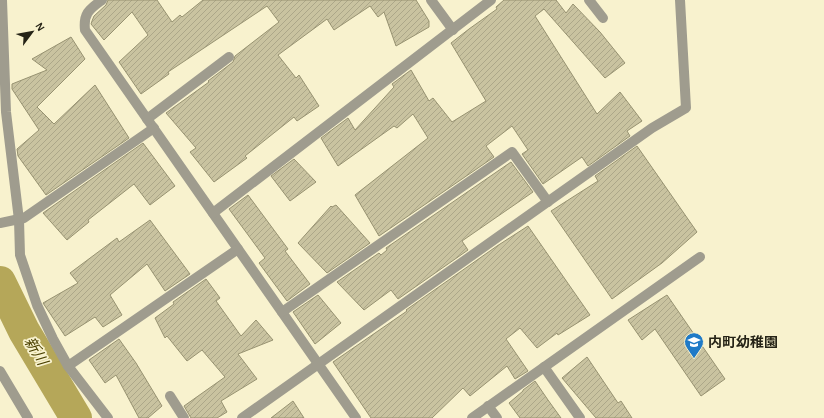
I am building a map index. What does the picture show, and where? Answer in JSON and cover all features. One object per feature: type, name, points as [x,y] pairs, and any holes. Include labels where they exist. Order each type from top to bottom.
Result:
[{"type":"street","points":[[2,0],[6,112],[20,255],[37,305],[53,339],[68,366],[108,418]]},
{"type":"street","points":[[102,0],[87,13],[84,21],[85,30],[356,418]]},
{"type":"street","points":[[431,0],[453,30]]},
{"type":"street","points":[[212,212],[491,0]]},
{"type":"street","points":[[589,0],[603,18]]},
{"type":"street","points":[[242,418],[652,128],[686,108],[680,0]]},
{"type":"street","points":[[147,119],[229,57]]},
{"type":"street","points":[[0,223],[24,218],[154,128]]},
{"type":"street","points":[[282,312],[512,152],[548,202]]},
{"type":"street","points":[[68,366],[238,249]]},
{"type":"street","points":[[472,418],[700,257]]},
{"type":"street","points":[[544,367],[580,418]]},
{"type":"street","points":[[0,371],[28,418]]},
{"type":"street","points":[[170,396],[184,418]]},
{"type":"street","points":[[488,406],[497,418]]},
{"type":"building","points":[[108,0],[157,0],[172,22],[180,15],[182,17],[203,0],[416,0],[429,21],[429,27],[396,46],[384,12],[378,17],[370,6],[334,30],[327,19],[278,55],[296,78],[299,75],[319,106],[297,121],[294,117],[245,156],[247,158],[214,182],[190,152],[196,148],[166,113],[209,82],[208,81],[233,62],[235,56],[279,22],[267,6],[168,72],[169,74],[141,94],[119,62],[148,35],[132,12],[104,40],[91,24],[94,16],[106,5]]},
{"type":"building","points":[[504,0],[556,0],[566,13],[573,4],[600,32],[625,63],[605,78],[544,9],[535,16],[597,114],[620,92],[642,121],[627,131],[630,136],[588,166],[582,157],[543,184],[522,154],[528,150],[512,126],[486,146],[494,157],[379,236],[355,195],[428,138],[413,114],[397,128],[394,126],[338,166],[321,138],[348,118],[355,130],[394,87],[392,84],[411,70],[429,101],[433,98],[452,122],[486,101],[451,43],[497,9],[496,7]]},
{"type":"building","points":[[71,37],[85,59],[37,107],[54,124],[95,85],[129,138],[46,195],[18,156],[17,149],[39,130],[12,89],[12,84],[47,70],[32,59]]},
{"type":"building","points":[[143,143],[175,186],[150,205],[134,184],[88,220],[89,222],[67,240],[43,213]]},
{"type":"building","points":[[637,146],[697,232],[662,263],[612,299],[551,211],[598,181],[595,176]]},
{"type":"building","points":[[294,159],[316,182],[290,201],[271,176]]},
{"type":"building","points":[[511,162],[533,192],[462,241],[468,250],[398,299],[391,290],[364,310],[337,282],[379,253],[381,255],[387,250],[386,248]]},
{"type":"building","points":[[248,195],[288,249],[285,251],[310,284],[287,301],[259,263],[265,258],[229,209]]},
{"type":"building","points":[[336,205],[370,243],[327,273],[298,243],[331,206]]},
{"type":"building","points":[[150,220],[190,274],[165,291],[147,264],[110,295],[122,315],[103,327],[95,317],[65,336],[43,303],[78,283],[70,273],[117,238],[119,242]]},
{"type":"building","points":[[528,226],[590,315],[558,335],[557,333],[537,348],[520,328],[506,339],[528,371],[515,379],[507,366],[470,396],[463,388],[432,418],[371,418],[333,362],[497,246]]},
{"type":"building","points":[[206,279],[220,298],[216,301],[241,336],[256,320],[273,340],[238,354],[257,379],[221,401],[227,412],[217,418],[191,418],[184,406],[225,377],[202,350],[187,361],[167,336],[165,338],[155,318],[174,304],[173,302]]},
{"type":"building","points":[[318,295],[341,323],[315,344],[293,312]]},
{"type":"building","name":"内町幼稚園","points":[[667,295],[725,379],[701,396],[655,329],[642,340],[628,320]]},
{"type":"building","points":[[119,339],[136,363],[162,406],[148,418],[139,418],[116,375],[105,383],[89,360]]},
{"type":"building","points":[[587,357],[618,403],[621,401],[632,418],[596,418],[562,378]]},
{"type":"building","points":[[535,381],[561,418],[520,418],[509,403]]},
{"type":"building","points":[[293,401],[304,418],[271,418]]},
{"type":"waterway","name":"新川","points":[[0,282],[24,331],[76,418]]},
{"type":"place","name":"内町幼稚園","points":[[694,359]]}]
